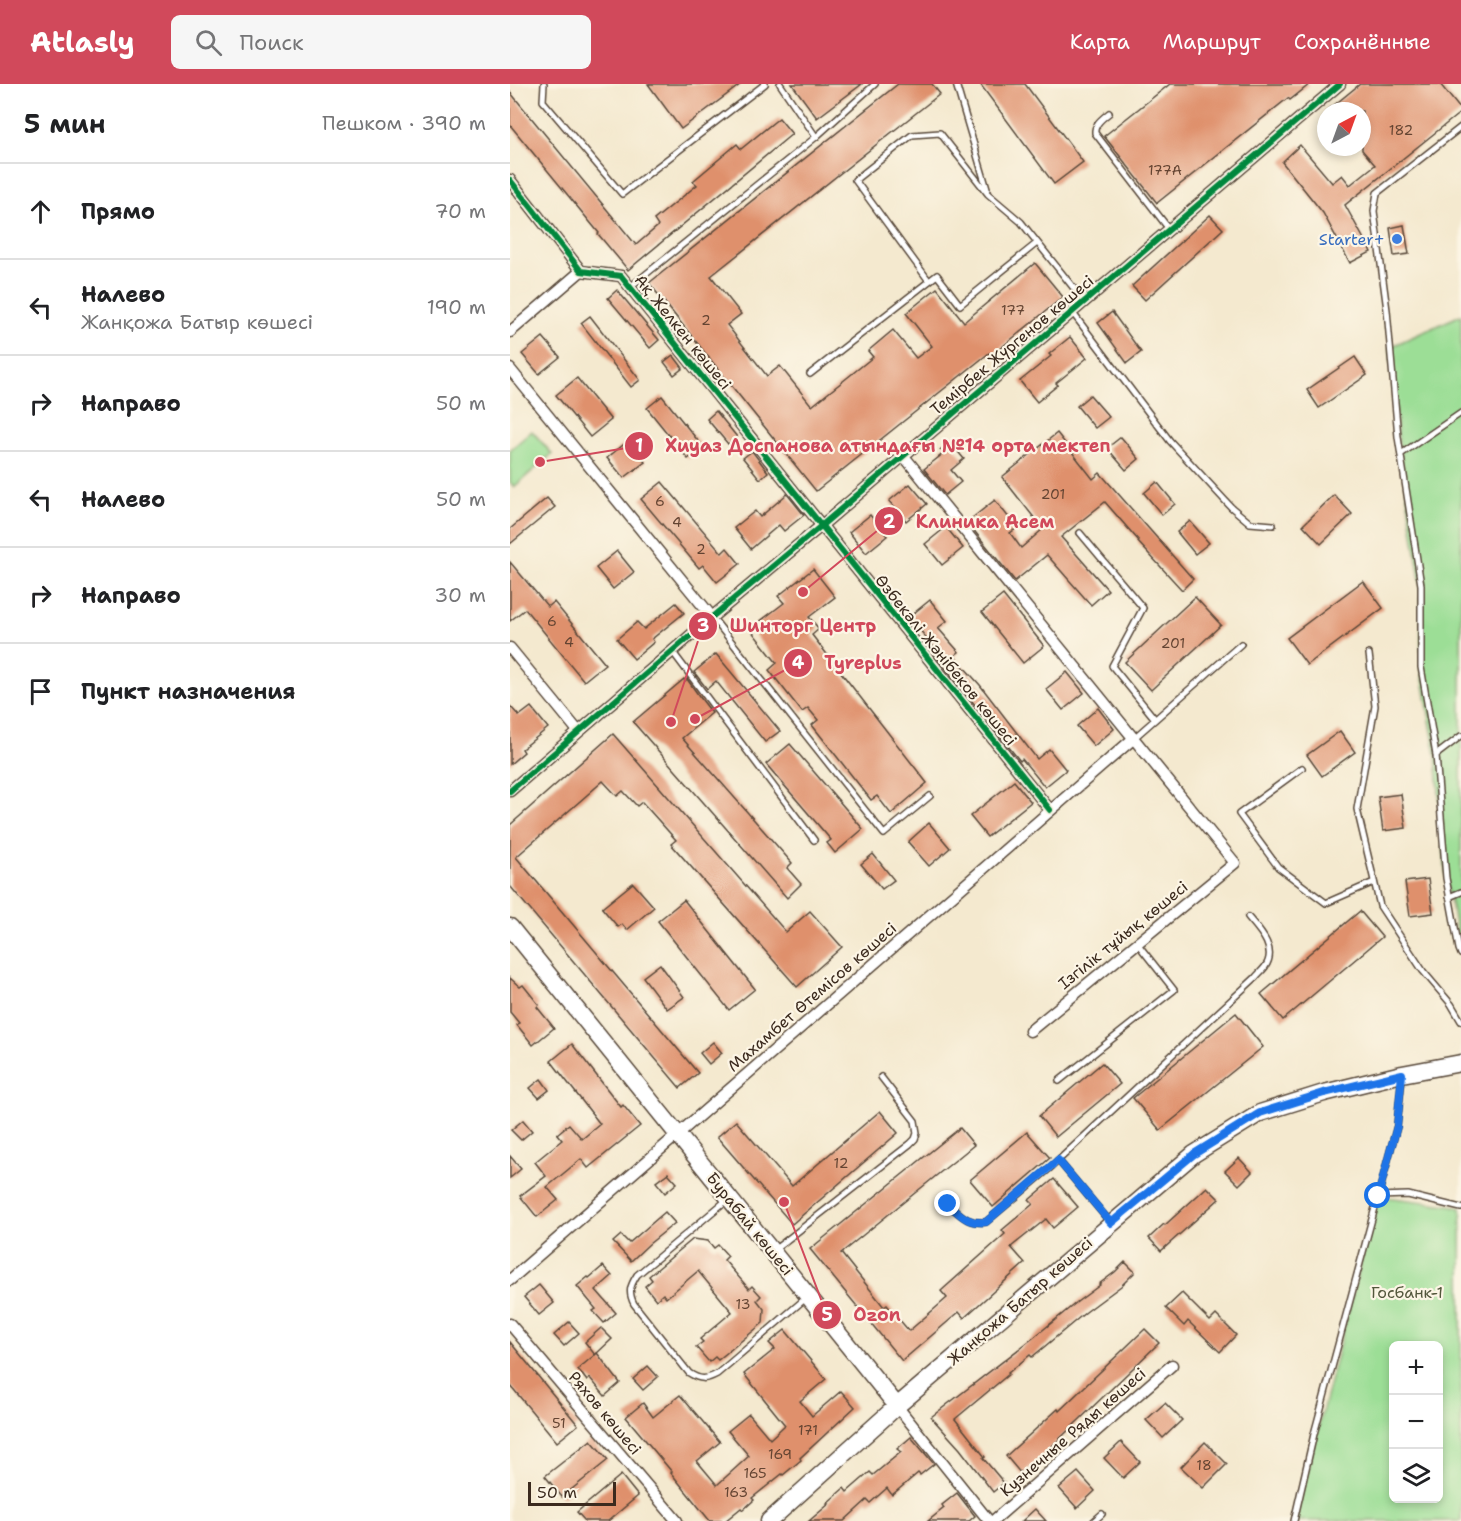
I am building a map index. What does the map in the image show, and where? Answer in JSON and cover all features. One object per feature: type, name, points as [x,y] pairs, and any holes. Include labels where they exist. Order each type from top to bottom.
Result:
[{"type":"main road","name":"Бурабай көшесі","points":[[510,927],[897,1406]]},
{"type":"main road","name":"Жанқожа Батыр көшесі","points":[[769,1521],[897,1406],[1194,1154],[1260,1113],[1324,1093],[1402,1074],[1461,1063]]},
{"type":"street","name":"Темірбек Жүргенов көшесі","points":[[510,791],[1340,84]]},
{"type":"street","points":[[510,180],[581,271],[510,332]]},
{"type":"street","name":"Ақ Желкен көшесі","points":[[581,271],[621,276],[821,526]]},
{"type":"street","points":[[510,369],[712,617]]},
{"type":"street","points":[[903,455],[1134,738]]},
{"type":"street","name":"Өзбекәлі Жәнібеков көшесі","points":[[821,526],[1050,810]]},
{"type":"street","points":[[510,648],[578,731]]},
{"type":"street","name":"Махамбет Өтемісов көшесі","points":[[510,1280],[1134,738]]},
{"type":"street","name":"Ізгілік тұйық көшесі","points":[[1030,1031],[1235,863],[1134,738]]},
{"type":"street","name":"Ряхов көшесі","points":[[510,1324],[677,1521]]},
{"type":"street","name":"Кузнечные Ряды көшесі","points":[[991,1521],[1172,1365]]},
{"type":"street","name":"Бурабай көшесі","points":[[897,1406],[991,1521]]},
{"type":"lane","points":[[544,84],[543,100],[622,194],[765,84]]},
{"type":"lane","points":[[780,84],[816,137]]},
{"type":"lane","points":[[630,287],[816,137],[875,84]]},
{"type":"lane","points":[[956,84],[988,194]]},
{"type":"lane","points":[[1109,112],[1095,128],[1095,133],[1169,229]]},
{"type":"lane","points":[[1461,127],[1377,193],[1374,211],[1387,310],[1401,454],[1420,585],[1421,667],[1436,755],[1446,878],[1461,954]]},
{"type":"lane","points":[[929,281],[855,180],[912,135],[940,133],[988,194],[1021,222],[1084,302]]},
{"type":"lane","points":[[810,374],[937,275],[960,305],[1037,243]]},
{"type":"lane","points":[[1072,312],[1170,441],[1231,507],[1250,523],[1273,525]]},
{"type":"lane","points":[[1401,454],[1461,413]]},
{"type":"lane","points":[[1080,533],[1143,608],[1112,666],[1155,719]]},
{"type":"lane","points":[[712,617],[884,834],[930,796]]},
{"type":"lane","points":[[1134,738],[1241,644]]},
{"type":"lane","points":[[672,651],[814,840]]},
{"type":"lane","points":[[1369,654],[1375,706],[1357,809],[1380,906],[1423,971],[1451,1004],[1461,1021]]},
{"type":"lane","points":[[1436,755],[1461,736]]},
{"type":"lane","points":[[1302,768],[1239,814],[1278,867],[1326,903],[1374,882]]},
{"type":"lane","points":[[1449,897],[1461,892]]},
{"type":"lane","points":[[948,1204],[968,1221],[986,1222],[1058,1160],[1266,966],[1270,954],[1265,938],[1248,916]]},
{"type":"lane","points":[[1059,1081],[1174,990],[1137,943]]},
{"type":"lane","points":[[1294,1521],[1317,1422],[1397,1126],[1402,1074]]},
{"type":"lane","points":[[772,1251],[915,1139],[915,1121],[881,1077]]},
{"type":"lane","points":[[1058,1160],[1111,1223]]},
{"type":"lane","points":[[1378,1196],[1408,1195],[1461,1208]]},
{"type":"lane","points":[[729,1198],[637,1275],[631,1283],[629,1293],[634,1304],[689,1374],[698,1379],[708,1379],[717,1374],[808,1296]]},
{"type":"lane","points":[[1094,1521],[1102,1514]]},
{"type":"green space","points":[[1461,315],[1461,954],[1446,878],[1436,755],[1421,667],[1421,585],[1398,437],[1390,347]]},
{"type":"green space","points":[[532,431],[552,454],[514,487],[510,482],[510,450]]},
{"type":"green space","name":"Госбанк-1","points":[[1378,1196],[1461,1208],[1461,1521],[1294,1521]]},
{"type":"building","points":[[648,84],[741,84],[681,129]]},
{"type":"building","points":[[792,84],[862,84],[817,118]]},
{"type":"building","points":[[898,84],[932,84],[940,94],[711,276],[741,314],[727,325],[767,376],[780,366],[812,406],[873,357],[868,351],[893,330],[916,358],[932,346],[906,313],[937,288],[964,322],[1035,263],[1063,297],[991,356],[989,353],[816,491],[649,283]]},
{"type":"building","points":[[980,84],[1025,84],[1083,162],[1054,184]]},
{"type":"building","points":[[1170,84],[1310,84],[1290,100],[1288,98],[1157,203],[1104,136]]},
{"type":"building","points":[[1360,84],[1440,84],[1461,110],[1345,205],[1371,252],[1350,263],[1323,213],[1282,162],[1300,145],[1332,183],[1342,175],[1350,185],[1375,165],[1367,156],[1371,156],[1371,102],[1338,102]]},
{"type":"building","points":[[510,92],[636,245],[658,226],[654,220],[697,185],[693,181],[737,144],[741,149],[779,118],[792,134],[628,270],[510,125]]},
{"type":"building","points":[[1210,215],[1223,229],[1145,300],[1132,286]]},
{"type":"building","points":[[1404,225],[1409,254],[1394,256],[1390,228]]},
{"type":"building","points":[[617,290],[659,340],[650,348],[608,298]]},
{"type":"building","points":[[1112,312],[1141,352],[1127,363],[1098,323]]},
{"type":"building","points":[[590,316],[640,380],[631,387],[581,323]]},
{"type":"building","points":[[543,337],[560,357],[539,374],[522,354]]},
{"type":"building","points":[[1070,337],[1087,358],[1037,402],[1020,381]]},
{"type":"building","points":[[673,355],[683,368],[674,375],[664,362]]},
{"type":"building","points":[[1355,357],[1367,375],[1319,408],[1307,390]]},
{"type":"building","points":[[577,378],[611,420],[590,437],[556,395]]},
{"type":"building","points":[[1090,395],[1109,417],[1095,428],[1077,406]]},
{"type":"building","points":[[662,396],[703,447],[688,459],[647,408]]},
{"type":"building","points":[[716,411],[737,437],[728,444],[707,419]]},
{"type":"building","points":[[1057,433],[1093,479],[1100,473],[1193,579],[1182,590],[1105,502],[1061,537],[1108,590],[1091,605],[1047,555],[1015,581],[967,522],[995,500],[1017,528],[1010,533],[1021,548],[1043,529],[1002,477]]},
{"type":"building","points":[[1121,437],[1139,459],[1126,470],[1107,448]]},
{"type":"building","points":[[628,441],[645,462],[624,478],[607,458]]},
{"type":"building","points":[[950,442],[964,459],[951,470],[961,482],[945,495],[924,469],[944,453],[940,450]]},
{"type":"building","points":[[752,451],[768,472],[760,479],[743,458]]},
{"type":"building","points":[[662,482],[722,553],[727,548],[740,564],[717,582],[703,565],[699,568],[641,499]]},
{"type":"building","points":[[1157,482],[1175,504],[1162,515],[1144,493]]},
{"type":"building","points":[[910,484],[927,504],[906,521],[889,501]]},
{"type":"building","points":[[787,494],[804,515],[784,531],[779,525],[751,549],[734,528],[755,511],[760,517]]},
{"type":"building","points":[[1334,495],[1352,514],[1321,544],[1303,525]]},
{"type":"building","points":[[547,498],[555,507],[510,544],[510,529]]},
{"type":"building","points":[[870,515],[887,536],[866,553],[849,532]]},
{"type":"building","points":[[1190,521],[1209,543],[1195,554],[1177,532]]},
{"type":"building","points":[[946,527],[963,548],[942,565],[925,544]]},
{"type":"building","points":[[617,551],[634,572],[613,589],[596,568]]},
{"type":"building","points":[[510,562],[548,607],[554,602],[605,664],[584,681],[525,609],[510,621]]},
{"type":"building","points":[[813,569],[835,597],[809,617],[819,629],[812,635],[927,783],[891,814],[877,796],[871,800],[812,725],[818,720],[808,708],[802,712],[769,670],[777,663],[750,629],[784,603],[778,596]]},
{"type":"building","points":[[1363,581],[1383,608],[1307,665],[1287,638]]},
{"type":"building","points":[[1003,595],[1044,646],[1023,663],[982,612]]},
{"type":"building","points":[[1195,597],[1221,625],[1151,690],[1125,662]]},
{"type":"building","points":[[930,600],[947,621],[938,628],[959,652],[954,656],[980,685],[1037,759],[1049,749],[1066,770],[1045,787],[1022,759],[1020,761],[931,650],[934,647],[909,617]]},
{"type":"building","points":[[676,603],[684,613],[652,639],[654,642],[634,659],[617,639],[637,622],[644,629]]},
{"type":"building","points":[[716,654],[780,731],[765,742],[716,681],[707,689],[694,672]]},
{"type":"building","points":[[1067,672],[1084,693],[1063,710],[1046,689]]},
{"type":"building","points":[[684,679],[685,681],[687,679],[712,713],[682,738],[792,863],[787,868],[801,884],[787,898],[633,722]]},
{"type":"building","points":[[510,706],[519,716],[531,707],[548,728],[522,749],[524,752],[510,764]]},
{"type":"building","points":[[1098,708],[1114,729],[1094,746],[1077,726]]},
{"type":"building","points":[[1340,731],[1355,752],[1322,776],[1307,755]]},
{"type":"building","points":[[613,734],[786,932],[810,911],[842,947],[797,987],[671,844],[676,840],[642,802],[637,806],[623,791],[617,796],[603,781],[516,857],[698,1073],[680,1088],[510,886],[510,825]]},
{"type":"building","points":[[790,744],[863,829],[835,853],[827,843],[831,840],[766,764]]},
{"type":"building","points":[[1014,781],[1031,802],[987,837],[970,816]]},
{"type":"building","points":[[1401,794],[1406,828],[1383,831],[1378,797]]},
{"type":"building","points":[[929,823],[950,848],[929,866],[908,842]]},
{"type":"building","points":[[873,854],[894,880],[882,889],[861,864]]},
{"type":"building","points":[[1428,879],[1433,913],[1410,916],[1405,882]]},
{"type":"building","points":[[633,883],[654,907],[627,930],[622,924],[618,927],[602,908]]},
{"type":"building","points":[[684,900],[755,989],[729,1010],[658,921]]},
{"type":"building","points":[[1360,911],[1382,937],[1283,1020],[1261,994]]},
{"type":"building","points":[[660,964],[684,997],[667,1009],[643,977]]},
{"type":"building","points":[[510,978],[520,987],[523,985],[554,1028],[533,1045],[510,1012]]},
{"type":"building","points":[[1236,1013],[1263,1047],[1160,1130],[1133,1098]]},
{"type":"building","points":[[713,1042],[722,1053],[709,1064],[700,1053]]},
{"type":"building","points":[[572,1044],[621,1107],[623,1105],[640,1126],[588,1168],[581,1159],[547,1187],[558,1200],[537,1217],[520,1196],[546,1176],[535,1162],[562,1140],[557,1134],[569,1124],[582,1139],[600,1124],[551,1061]]},
{"type":"building","points":[[1102,1063],[1120,1084],[1056,1137],[1039,1116]]},
{"type":"building","points":[[541,1079],[549,1090],[539,1098],[530,1088]]},
{"type":"building","points":[[880,1111],[898,1133],[792,1224],[717,1137],[736,1121],[792,1186]]},
{"type":"building","points":[[523,1120],[532,1131],[521,1140],[511,1130]]},
{"type":"building","points":[[960,1128],[974,1145],[841,1253],[884,1307],[887,1305],[909,1331],[947,1298],[941,1291],[1005,1234],[1002,1230],[1033,1204],[1029,1200],[1054,1179],[1078,1207],[1053,1228],[1046,1219],[1011,1247],[1025,1263],[964,1318],[959,1312],[902,1361],[810,1249]]},
{"type":"building","points":[[1027,1132],[1050,1158],[993,1207],[970,1180]]},
{"type":"building","points":[[510,1156],[521,1169],[510,1178]]},
{"type":"building","points":[[1239,1158],[1252,1172],[1239,1185],[1225,1171]]},
{"type":"building","points":[[668,1173],[677,1183],[665,1193],[656,1182]]},
{"type":"building","points":[[1207,1187],[1219,1199],[1161,1251],[1149,1238]]},
{"type":"building","points":[[665,1212],[675,1223],[631,1261],[613,1242],[621,1235],[629,1243]]},
{"type":"building","points":[[693,1239],[708,1241],[714,1248],[718,1245],[728,1256],[724,1260],[749,1289],[752,1286],[761,1296],[757,1300],[764,1309],[763,1323],[718,1360],[715,1357],[709,1362],[696,1347],[703,1342],[700,1339],[732,1312],[698,1271],[666,1298],[663,1294],[656,1300],[645,1286],[652,1280],[649,1276]]},
{"type":"building","points":[[1125,1262],[1135,1272],[1121,1286],[1032,1357],[1030,1355],[955,1419],[1004,1483],[993,1492],[960,1449],[931,1417],[1100,1285]]},
{"type":"building","points":[[603,1266],[612,1276],[596,1290],[616,1313],[604,1323],[593,1311],[596,1309],[577,1286]]},
{"type":"building","points":[[539,1285],[554,1303],[539,1315],[524,1297]]},
{"type":"building","points":[[1182,1293],[1210,1321],[1216,1315],[1236,1335],[1220,1352],[1188,1321],[1184,1326],[1166,1308]]},
{"type":"building","points":[[569,1322],[579,1333],[564,1346],[554,1335]]},
{"type":"building","points":[[601,1328],[612,1339],[595,1355],[585,1342]]},
{"type":"building","points":[[1145,1329],[1159,1343],[1022,1475],[1006,1456],[1058,1409],[1059,1411]]},
{"type":"building","points":[[785,1330],[826,1379],[800,1401],[812,1416],[841,1391],[855,1407],[800,1458],[801,1460],[752,1498],[754,1500],[743,1510],[741,1508],[725,1521],[710,1521],[626,1417],[643,1403],[653,1417],[680,1395],[720,1442],[697,1461],[717,1485],[749,1456],[728,1431],[749,1414],[770,1439],[785,1425],[744,1374],[775,1349],[769,1343]]},
{"type":"building","points":[[510,1342],[578,1425],[557,1442],[510,1385]]},
{"type":"building","points":[[597,1353],[620,1383],[605,1396],[590,1378],[587,1381],[578,1369]]},
{"type":"building","points":[[648,1366],[658,1377],[643,1390],[633,1379]]},
{"type":"building","points":[[1165,1403],[1182,1420],[1163,1438],[1146,1420]]},
{"type":"building","points":[[911,1437],[934,1464],[920,1475],[918,1473],[892,1495],[887,1488],[870,1503],[867,1500],[844,1521],[809,1521],[844,1488],[847,1492],[870,1472],[873,1475],[901,1452],[897,1449]]},
{"type":"building","points":[[591,1440],[608,1460],[562,1497],[545,1476]]},
{"type":"building","points":[[1121,1442],[1140,1462],[1123,1478],[1104,1458]]},
{"type":"building","points":[[1205,1442],[1227,1464],[1203,1488],[1181,1467]]},
{"type":"building","points":[[1078,1472],[1095,1491],[1077,1508],[1059,1488]]},
{"type":"building","points":[[621,1475],[638,1496],[608,1521],[585,1521],[577,1512]]},
{"type":"building","points":[[957,1493],[975,1516],[969,1521],[928,1521],[944,1508],[942,1505]]},
{"type":"building","points":[[1035,1509],[1046,1521],[1022,1521]]},
{"type":"cycle path","points":[[510,791],[1340,84]]},
{"type":"cycle path","points":[[510,180],[581,271],[621,276],[1050,810]]},
{"type":"place","name":"Starter+","points":[[1397,239]]},
{"type":"place","name":"Хиуаз Доспанова атындағы №14 орта мектеп","points":[[540,462]]},
{"type":"place","name":"Клиника Асем","points":[[803,592]]},
{"type":"place","name":"Tyreplus","points":[[695,719]]},
{"type":"place","name":"Шинторг Центр","points":[[671,722]]},
{"type":"place","name":"Ozon","points":[[784,1202]]},
{"type":"route","points":[[948,1204],[968,1221],[986,1222],[1058,1160],[1111,1223],[1194,1154],[1260,1113],[1324,1093],[1402,1074],[1397,1126],[1378,1196]]}]
